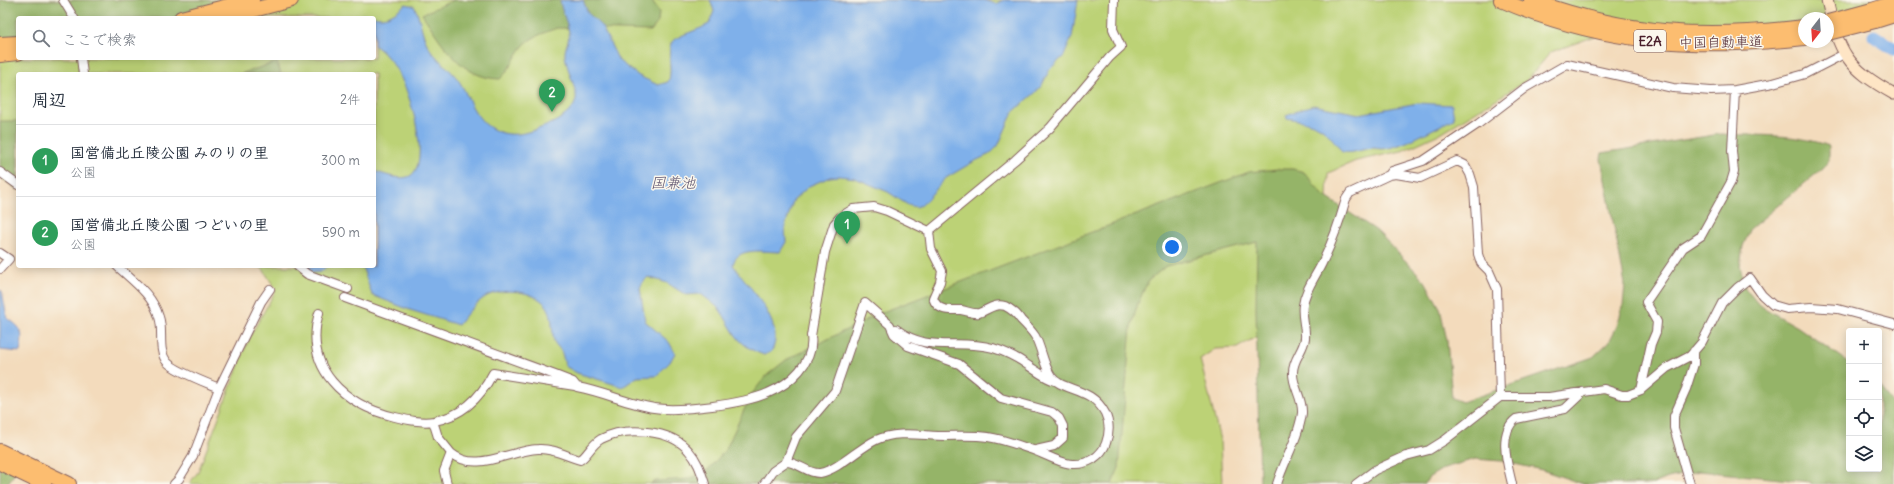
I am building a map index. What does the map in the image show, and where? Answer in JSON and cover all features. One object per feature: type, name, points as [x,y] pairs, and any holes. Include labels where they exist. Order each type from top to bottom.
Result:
[{"type":"highway","points":[[189,16],[252,0]]},
{"type":"highway","points":[[231,16],[291,0]]},
{"type":"highway","name":"中国自動車道","points":[[1501,0],[1557,21],[1599,32],[1644,41],[1688,44],[1729,44],[1798,38]]},
{"type":"highway","name":"中国自動車道","points":[[1531,0],[1561,11],[1603,22],[1646,30],[1730,34],[1798,28]]},
{"type":"highway","points":[[1834,31],[1874,16],[1894,3]]},
{"type":"highway","points":[[1834,21],[1894,15]]},
{"type":"highway","points":[[0,44],[16,43]]},
{"type":"highway","points":[[0,55],[16,53]]},
{"type":"highway","points":[[0,451],[69,484]]},
{"type":"highway","points":[[0,463],[44,484]]},
{"type":"street","points":[[63,0],[73,16]]},
{"type":"street","points":[[929,231],[1015,160],[1050,128],[1121,47],[1113,29],[1114,0]]},
{"type":"street","points":[[1827,0],[1837,39],[1844,54],[1860,72],[1894,94]]},
{"type":"street","points":[[1277,484],[1298,427],[1301,414],[1302,406],[1293,380],[1293,372],[1294,365],[1304,344],[1305,337],[1302,311],[1306,294],[1324,261],[1346,199],[1350,193],[1388,175],[1392,171],[1423,161],[1478,124],[1525,88],[1567,64],[1673,88],[1711,91],[1735,90],[1773,83],[1805,74],[1844,54]]},
{"type":"street","points":[[81,60],[82,72]]},
{"type":"street","points":[[1641,390],[1656,332],[1657,322],[1646,302],[1683,248],[1701,236],[1704,232],[1723,198],[1734,172],[1732,151],[1735,90]]},
{"type":"street","points":[[1388,175],[1396,174],[1420,178],[1457,161],[1465,165],[1470,174],[1474,187],[1478,254],[1482,263],[1489,271],[1497,289],[1500,397]]},
{"type":"street","points":[[0,172],[16,184]]},
{"type":"street","points":[[319,312],[316,330],[318,351],[328,377],[338,388],[368,408],[386,414],[418,421],[434,421],[451,416],[468,406],[483,391],[493,372],[577,387],[638,404],[669,409],[710,406],[752,398],[769,393],[797,374],[808,356],[812,343],[811,336],[825,252],[834,224],[840,217],[853,209],[874,207],[887,211],[929,231]]},
{"type":"street","points":[[929,231],[931,249],[942,271],[940,282],[933,298],[937,305],[949,311],[961,310],[976,313],[996,305],[1009,308],[1019,316],[1035,336],[1043,360],[1052,377],[1056,381]]},
{"type":"street","points":[[0,253],[9,259],[0,269]]},
{"type":"street","points":[[118,268],[147,294],[156,308],[160,319],[162,353],[167,362],[173,367],[219,388]]},
{"type":"street","points":[[300,268],[307,274],[348,289]]},
{"type":"street","points":[[1356,484],[1375,470],[1406,456],[1428,450],[1445,440],[1500,397],[1548,397],[1604,389],[1622,395],[1641,390],[1667,368],[1690,356],[1702,342],[1722,303],[1750,278],[1762,295],[1773,305],[1787,310],[1811,307],[1838,309],[1894,324]]},
{"type":"street","points":[[174,484],[180,479],[193,456],[219,388],[261,302],[270,289]]},
{"type":"street","points":[[345,298],[561,377],[573,382],[577,387]]},
{"type":"street","points":[[764,484],[773,471],[786,462],[796,437],[834,391],[845,364],[865,303],[890,325],[911,340],[920,342],[975,345],[993,348],[1011,355],[1043,376],[1081,392],[1097,401],[1108,420],[1110,428],[1108,439],[1102,451],[1086,463],[1078,464],[1058,461],[1034,450],[999,439],[971,435],[895,435],[875,441],[826,471],[815,473],[799,465],[786,462]]},
{"type":"street","points":[[890,325],[894,334],[908,346],[959,364],[1001,398],[1038,407],[1055,414],[1063,426],[1063,438],[1054,446],[1044,450],[1034,450]]},
{"type":"street","points":[[1690,484],[1674,428],[1674,416],[1686,389],[1694,364],[1694,351]]},
{"type":"street","points":[[1512,484],[1505,445],[1506,436],[1512,421],[1565,409],[1583,392]]},
{"type":"street","points":[[434,421],[438,437],[451,453],[462,460],[475,462],[533,449],[546,449],[580,460],[591,447],[601,439],[620,431],[635,430],[673,439],[684,445],[697,462],[705,484]]},
{"type":"street","points":[[447,484],[444,471],[451,453]]},
{"type":"green space","points":[[0,0],[1880,0],[1834,13],[1798,12],[1798,22],[1760,27],[1690,28],[1634,22],[1551,52],[1526,81],[1439,134],[1402,151],[1356,161],[1328,173],[1326,223],[1268,330],[1237,348],[1215,349],[1200,359],[1220,440],[1222,484],[189,484],[198,472],[249,338],[276,290],[261,268],[376,268],[376,72],[16,72],[16,133],[0,141]]},
{"type":"green space","points":[[0,0],[244,0],[204,16],[16,16],[16,47],[0,49]]},
{"type":"green space","points":[[454,0],[651,0],[659,12],[658,22],[651,31],[557,28],[540,34],[526,43],[500,79],[474,73],[463,66],[437,37],[422,14]]},
{"type":"green space","points":[[277,62],[280,72],[246,72]]},
{"type":"green space","points":[[0,121],[16,121],[16,189],[0,177]]},
{"type":"green space","points":[[1720,134],[1789,137],[1829,146],[1829,160],[1823,168],[1751,228],[1743,246],[1740,266],[1745,288],[1759,305],[1798,327],[1846,361],[1846,472],[1882,472],[1882,390],[1894,405],[1894,484],[1811,484],[1811,482],[1699,471],[1668,478],[1653,484],[1583,484],[1542,470],[1501,461],[1475,459],[1444,468],[1428,478],[1425,484],[1260,484],[1256,309],[1257,242],[1166,266],[1148,281],[1138,303],[1131,327],[1119,468],[1112,484],[650,484],[656,481],[690,479],[709,469],[726,449],[751,395],[766,376],[786,360],[880,313],[1249,172],[1293,169],[1304,172],[1323,195],[1377,231],[1425,281],[1440,308],[1447,341],[1452,398],[1462,402],[1593,357],[1609,342],[1617,326],[1623,306],[1625,284],[1601,159],[1602,153]]},
{"type":"green space","points":[[0,444],[28,456],[7,484],[0,484]]},
{"type":"water","name":"国兼池","points":[[560,0],[583,0],[588,13],[602,27],[619,61],[639,76],[658,85],[668,82],[670,77],[670,47],[672,42],[679,37],[709,24],[714,11],[710,0],[984,0],[996,4],[1004,0],[1078,0],[1072,37],[1064,56],[1050,69],[1042,85],[1035,93],[1013,112],[998,146],[990,154],[946,178],[922,205],[916,207],[908,205],[888,192],[855,178],[840,176],[830,177],[809,186],[793,201],[785,227],[786,242],[780,252],[752,251],[740,255],[735,259],[733,265],[756,295],[770,319],[774,330],[775,342],[771,352],[764,355],[747,347],[737,337],[720,310],[701,294],[686,295],[667,283],[648,277],[640,288],[645,321],[669,342],[675,353],[670,362],[656,376],[637,377],[623,387],[577,373],[565,366],[562,353],[554,341],[551,316],[547,307],[538,298],[522,292],[513,291],[495,293],[481,300],[458,325],[410,310],[372,295],[363,268],[376,268],[376,172],[402,178],[410,176],[416,169],[419,158],[417,130],[406,89],[397,70],[383,52],[376,47],[376,17],[388,16],[406,4],[414,6],[428,46],[434,55],[453,73],[483,122],[499,132],[518,134],[549,125],[558,120],[572,109],[575,102],[576,94],[565,56],[569,32]]},
{"type":"water","points":[[1418,103],[1452,105],[1454,119],[1418,137],[1390,148],[1373,148],[1350,152],[1342,152],[1330,136],[1319,127],[1306,122],[1287,118],[1286,115],[1313,105],[1359,114]]},
{"type":"water","points":[[307,268],[325,268],[321,272],[310,273]]},
{"type":"water","points":[[0,290],[2,291],[7,318],[17,325],[21,332],[22,340],[20,352],[0,350]]},
{"type":"waterway","points":[[1874,36],[1894,49]]},
{"type":"place","name":"国営備北丘陵公園 つどいの里","points":[[552,112]]},
{"type":"place","name":"国営備北丘陵公園 みのりの里","points":[[847,244]]}]
